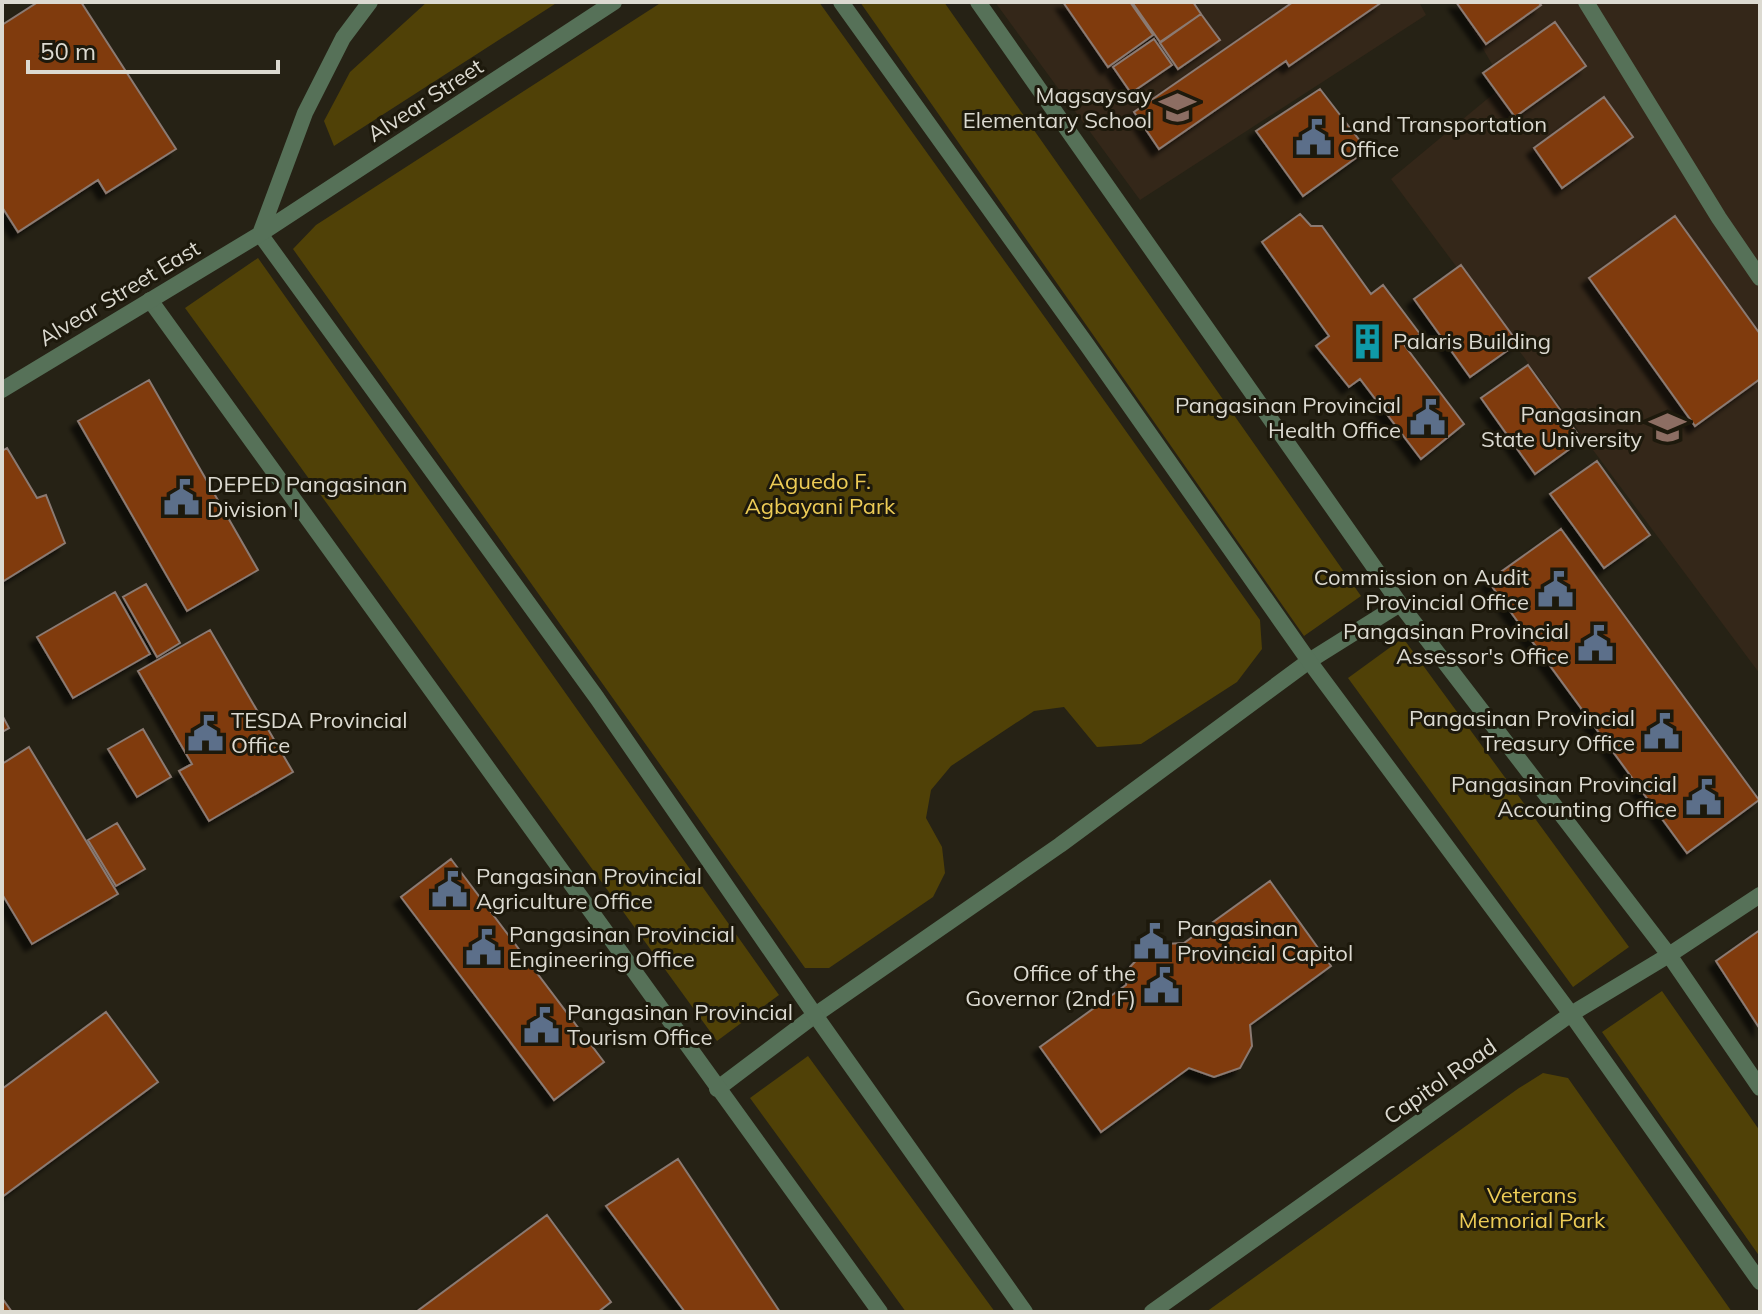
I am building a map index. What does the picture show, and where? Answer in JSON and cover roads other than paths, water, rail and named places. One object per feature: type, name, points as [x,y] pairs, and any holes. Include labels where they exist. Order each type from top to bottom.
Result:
[{"type":"street","points":[[370,2],[343,38],[305,113],[260,234],[597,698],[815,1015],[1025,1312]]},
{"type":"street","name":"Alvear Street","points":[[260,234],[614,2]]},
{"type":"street","points":[[841,2],[1309,661],[1571,1014],[1760,1282]]},
{"type":"street","points":[[978,2],[1400,604],[1669,955],[1760,1088]]},
{"type":"street","points":[[1586,2],[1719,218],[1760,278]]},
{"type":"street","name":"Alvear Street East","points":[[2,390],[260,234]]},
{"type":"street","points":[[150,300],[880,1312]]},
{"type":"street","points":[[717,1089],[815,1015],[1060,845],[1309,661],[1400,604]]},
{"type":"street","name":"Capitol Road","points":[[1152,1312],[1571,1014],[1760,895]]},
{"type":"place","name":"Magsaysay Elementary School","points":[[1178,108]]},
{"type":"place","name":"Land Transportation Office","points":[[1314,137]]},
{"type":"place","name":"Palaris Building","points":[[1367,341]]},
{"type":"place","name":"Pangasinan Provincial Health Office","points":[[1427,418]]},
{"type":"place","name":"Pangasinan State University","points":[[1668,427]]},
{"type":"place","name":"DEPED Pangasinan Division I","points":[[181,497]]},
{"type":"place","name":"Commission on Audit Provincial Office","points":[[1555,590]]},
{"type":"place","name":"Pangasinan Provincial Assessor's Office","points":[[1595,644]]},
{"type":"place","name":"Pangasinan Provincial Treasury Office","points":[[1661,731]]},
{"type":"place","name":"TESDA Provincial Office","points":[[205,733]]},
{"type":"place","name":"Pangasinan Provincial Accounting Office","points":[[1703,797]]},
{"type":"place","name":"Pangasinan Provincial Agriculture Office","points":[[450,889]]},
{"type":"place","name":"Pangasinan Provincial Capitol","points":[[1151,941]]},
{"type":"place","name":"Pangasinan Provincial Engineering Office","points":[[483,947]]},
{"type":"place","name":"Office of the Governor (2nd F)","points":[[1162,986]]},
{"type":"place","name":"Pangasinan Provincial Tourism Office","points":[[541,1025]]},
{"type":"park label","name":"Aguedo F. Agbayani Park","points":[[820,494]]},
{"type":"park label","name":"Veterans Memorial Park","points":[[1532,1208]]}]
